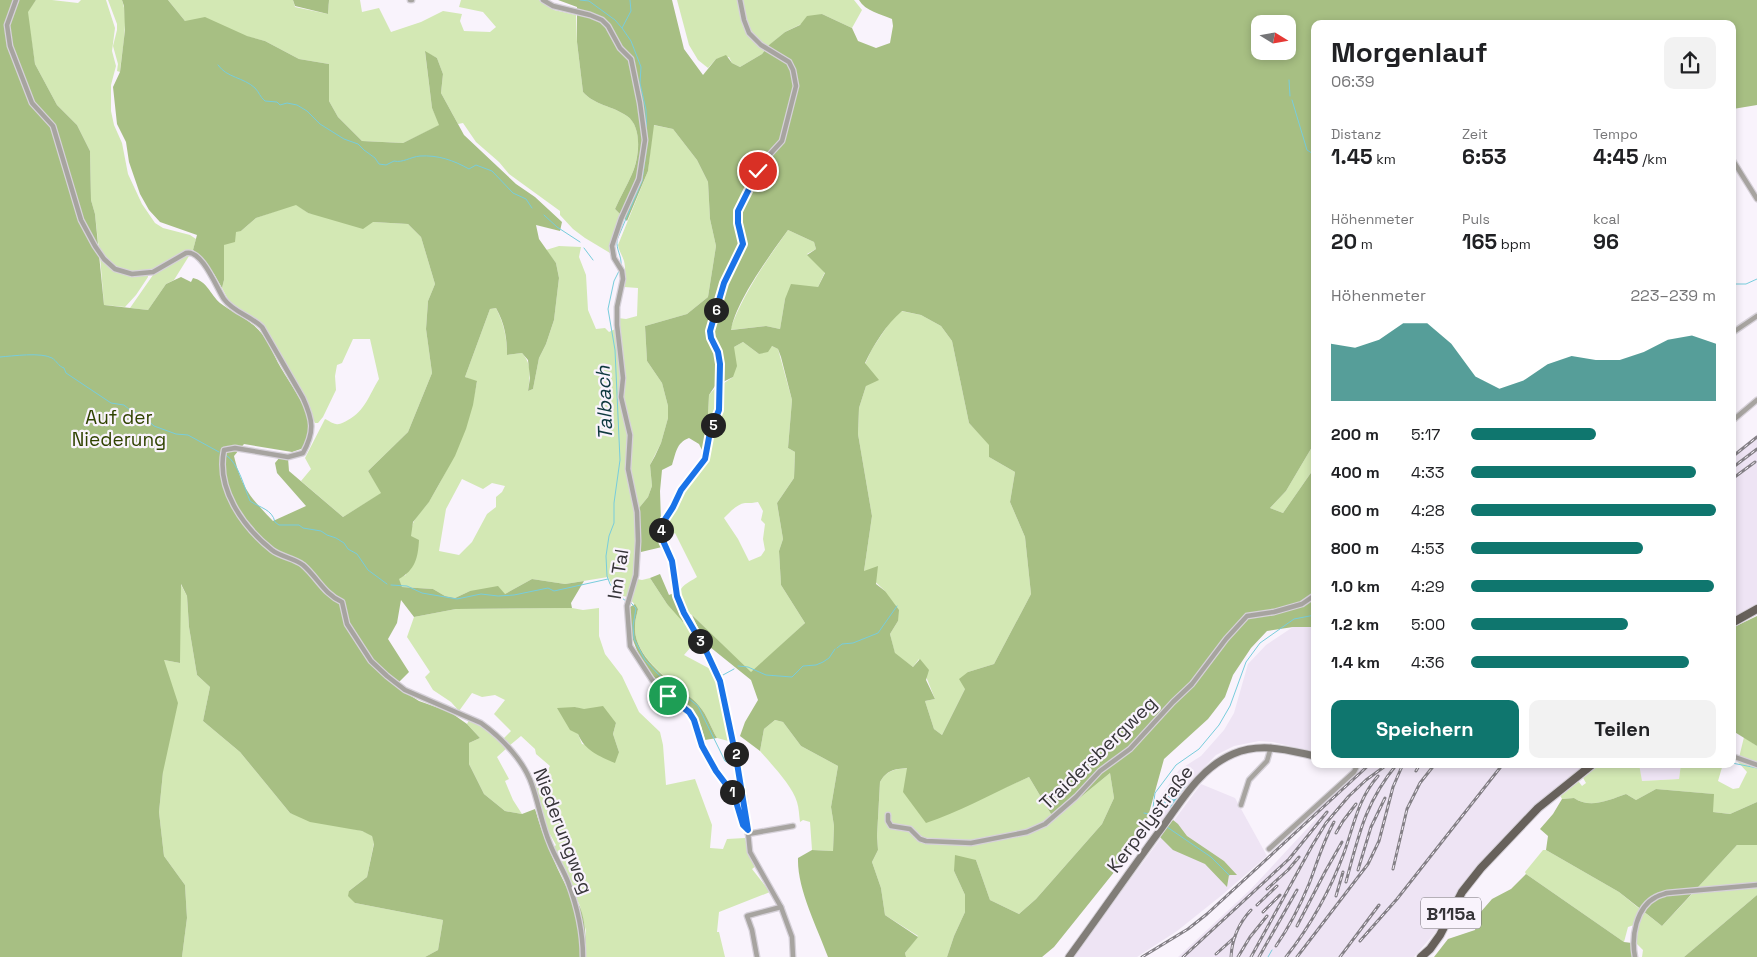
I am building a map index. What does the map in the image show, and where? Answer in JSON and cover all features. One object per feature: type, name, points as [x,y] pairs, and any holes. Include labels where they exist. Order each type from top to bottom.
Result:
[{"type":"main road","points":[[1736,621],[1757,609]]},
{"type":"main road","name":"Kerpelystraße","points":[[1069,957],[1194,784],[1216,763],[1241,751],[1254,748],[1271,747],[1311,755]]},
{"type":"main road","name":"B115a","points":[[1422,957],[1440,935],[1462,892],[1481,868],[1538,808],[1588,768]]},
{"type":"street","name":"Niederungweg","points":[[16,0],[7,26],[10,46],[32,103],[53,126],[81,220],[104,259],[115,269],[132,274],[152,275],[186,253],[193,252],[213,278],[225,301],[257,322],[270,340],[308,409],[312,427],[309,442],[303,453],[288,457],[235,448],[224,450],[222,459],[225,485],[239,515],[252,531],[273,551],[298,561],[324,589],[342,602],[347,624],[371,661],[387,676],[405,690],[481,724],[492,731],[512,751],[532,784],[543,826],[553,853],[568,880],[580,923],[583,957]]},
{"type":"street","name":"Im Tal","points":[[543,0],[553,6],[590,15],[602,20],[608,26],[620,48],[631,60],[645,140],[638,179],[614,236],[612,246],[615,260],[622,270],[623,279],[617,307],[622,378],[621,397],[630,435],[628,469],[637,512],[636,575],[627,606],[630,646],[652,680],[668,696],[689,712],[694,720],[702,746],[716,771],[734,795],[743,825],[748,832]]},
{"type":"street","name":"Im Tal","points":[[740,0],[749,33],[761,45],[789,62],[794,76],[795,94],[782,141],[761,164],[738,211],[738,223],[743,244],[724,283],[710,331],[711,338],[718,352],[720,404],[710,432],[707,453],[702,463],[681,490],[662,524],[660,534],[672,561],[677,596],[720,681],[740,775],[750,852],[781,907],[792,937],[793,957]]},
{"type":"street","points":[[1736,165],[1757,198]]},
{"type":"street","points":[[1736,330],[1757,316]]},
{"type":"street","points":[[1736,418],[1757,400]]},
{"type":"street","name":"Traidersbergweg","points":[[888,815],[888,821],[891,826],[910,829],[920,839],[948,842],[972,843],[994,839],[1027,832],[1045,824],[1076,798],[1100,771],[1130,749],[1192,684],[1226,639],[1247,616],[1274,612],[1302,604],[1311,598]]},
{"type":"street","points":[[1240,805],[1249,780],[1267,761],[1271,747]]},
{"type":"street","points":[[1736,757],[1757,765]]},
{"type":"street","points":[[1269,849],[1354,772],[1356,768]]},
{"type":"street","points":[[748,832],[793,826]]},
{"type":"street","points":[[1635,957],[1635,928],[1642,912],[1655,897],[1667,893],[1757,886]]},
{"type":"street","points":[[757,957],[752,930],[747,916],[781,907]]},
{"type":"shaded area","points":[[1757,435],[1757,604],[1736,617],[1736,452]]},
{"type":"shaded area","points":[[1293,627],[1311,627],[1311,751],[1273,742],[1259,741],[1234,746],[1216,755],[1194,778],[1162,821],[1158,814],[1158,800],[1179,770],[1201,756],[1224,730],[1234,713],[1248,664],[1266,645]]},
{"type":"shaded area","points":[[1362,768],[1585,768],[1477,868],[1458,891],[1439,928],[1414,957],[1178,957],[1251,889],[1316,819],[1312,813]]},
{"type":"shaded area","points":[[1639,768],[1680,768],[1679,779],[1641,781]]},
{"type":"shaded area","points":[[1201,784],[1235,798],[1267,856],[1177,931],[1137,957],[1073,957]]},
{"type":"green space","name":"Auf der Niederung","points":[[0,0],[36,0],[28,12],[35,64],[57,105],[77,125],[90,151],[91,200],[95,214],[104,305],[148,310],[166,284],[181,277],[191,282],[193,278],[202,282],[220,303],[248,321],[262,333],[305,409],[310,426],[310,436],[304,448],[292,452],[244,444],[234,456],[240,477],[248,492],[273,521],[306,506],[277,473],[275,463],[280,457],[288,458],[289,471],[343,517],[381,493],[368,471],[408,432],[432,373],[426,329],[428,301],[435,284],[421,237],[408,224],[373,222],[363,229],[308,213],[296,205],[256,218],[241,231],[236,232],[235,242],[224,245],[224,280],[222,288],[214,274],[193,250],[197,235],[160,222],[149,210],[140,194],[129,162],[126,142],[117,124],[113,87],[120,72],[125,30],[122,0],[168,0],[185,21],[205,17],[247,36],[265,41],[299,59],[329,64],[329,101],[338,117],[362,141],[403,143],[439,125],[432,108],[425,51],[437,58],[443,74],[441,93],[464,135],[516,184],[535,197],[562,222],[560,231],[536,225],[539,239],[556,263],[559,278],[554,320],[539,358],[533,389],[528,391],[530,378],[528,360],[522,353],[507,355],[506,337],[502,320],[496,308],[490,309],[465,377],[477,381],[466,429],[455,456],[429,502],[413,522],[411,536],[419,540],[418,552],[415,563],[409,572],[399,579],[402,587],[433,589],[445,596],[455,598],[470,591],[498,586],[505,594],[532,579],[565,584],[584,581],[571,603],[572,608],[456,609],[414,617],[401,600],[397,623],[388,639],[409,672],[395,686],[419,701],[450,712],[467,724],[480,738],[469,743],[469,764],[484,794],[505,811],[522,814],[535,809],[545,839],[568,891],[580,907],[585,925],[586,957],[425,957],[438,950],[443,920],[355,903],[348,896],[349,891],[367,877],[374,844],[372,836],[362,831],[310,822],[290,813],[240,752],[203,721],[210,687],[197,675],[189,627],[187,596],[181,584],[180,663],[164,660],[178,703],[163,772],[159,812],[164,856],[185,885],[187,918],[182,957],[0,957]]},
{"type":"green space","points":[[36,0],[78,3],[81,0],[106,0],[115,28],[112,51],[116,66],[111,85],[111,111],[114,125],[122,143],[128,174],[142,204],[155,223],[163,228],[190,235],[196,239],[193,250],[152,271],[141,272],[126,271],[116,267],[99,250],[95,214],[91,200],[90,151],[77,125],[57,105],[35,64],[27,12]]},
{"type":"green space","points":[[108,0],[122,0],[124,8],[124,35],[120,72],[117,71],[118,64],[113,46],[117,24]]},
{"type":"green space","points":[[168,0],[293,0],[295,7],[328,14],[329,0],[360,0],[362,12],[379,8],[391,32],[421,22],[443,11],[462,14],[460,21],[464,31],[490,32],[496,27],[483,12],[459,7],[461,0],[539,0],[554,10],[576,15],[583,92],[598,103],[627,116],[636,127],[638,152],[630,178],[615,209],[621,215],[613,236],[610,253],[573,229],[560,215],[560,211],[509,174],[499,162],[476,142],[463,123],[458,124],[441,93],[443,74],[437,58],[425,52],[432,108],[440,125],[403,143],[362,141],[338,117],[329,101],[329,64],[299,59],[265,41],[185,21]]},
{"type":"green space","points":[[293,0],[329,0],[328,14],[295,6]]},
{"type":"green space","points":[[558,0],[672,0],[684,49],[703,75],[716,59],[726,55],[732,63],[740,67],[762,54],[769,45],[785,32],[800,25],[807,16],[822,14],[852,28],[858,41],[876,48],[890,43],[893,26],[892,19],[869,10],[859,0],[1757,0],[1757,105],[1736,108],[1736,20],[1311,20],[1311,449],[1286,491],[1270,508],[1283,513],[1311,473],[1311,627],[1293,627],[1267,631],[1251,648],[1233,675],[1225,697],[1208,719],[1164,759],[1146,824],[1115,871],[1054,947],[1042,957],[947,957],[965,912],[965,895],[954,871],[955,855],[976,860],[990,900],[1019,914],[1036,899],[1102,824],[1114,798],[1110,773],[1054,819],[1029,777],[926,823],[903,792],[907,768],[888,773],[880,782],[878,850],[872,862],[881,888],[885,915],[918,937],[905,953],[906,957],[828,957],[804,895],[798,858],[812,850],[833,851],[834,826],[831,807],[838,766],[801,746],[783,722],[775,720],[764,729],[760,751],[740,736],[745,722],[758,700],[751,680],[705,643],[692,615],[751,672],[805,623],[781,585],[779,551],[783,539],[777,503],[794,478],[795,452],[788,448],[792,400],[781,357],[778,349],[772,346],[768,352],[759,354],[743,342],[734,347],[737,366],[733,377],[715,386],[709,395],[708,415],[703,429],[707,437],[704,454],[699,444],[689,438],[679,446],[672,465],[662,470],[660,491],[661,522],[658,534],[662,547],[641,552],[639,508],[648,497],[652,486],[650,465],[661,443],[668,418],[668,406],[662,383],[647,361],[645,326],[687,314],[708,297],[716,246],[710,219],[708,182],[697,160],[673,129],[654,125],[648,171],[627,221],[615,209],[634,168],[638,152],[636,128],[627,116],[598,103],[583,92],[577,42],[577,7]],"holes":[[[788,230],[814,242],[816,249],[807,255],[825,273],[818,287],[791,284],[785,299],[780,329],[766,326],[731,330],[734,318],[746,292]],[[902,311],[921,315],[941,326],[952,341],[969,423],[989,445],[989,457],[1015,472],[1010,502],[1025,537],[1031,594],[994,664],[968,672],[959,679],[965,689],[942,735],[934,729],[925,701],[935,699],[926,680],[929,670],[920,659],[913,667],[895,653],[890,634],[898,621],[899,610],[885,591],[876,584],[878,566],[864,571],[872,516],[858,434],[859,408],[866,386],[879,380],[865,363],[881,335]]]},
{"type":"green space","points":[[677,0],[738,0],[741,16],[749,34],[765,50],[762,54],[740,67],[732,63],[729,57],[716,59],[708,68],[698,60],[689,45]]},
{"type":"green space","points":[[742,0],[854,0],[862,10],[852,28],[822,14],[785,32],[767,47],[751,32]]},
{"type":"green space","points":[[653,125],[673,129],[697,160],[708,182],[710,219],[716,246],[708,297],[687,314],[645,326],[647,361],[662,383],[668,406],[668,418],[661,443],[650,465],[652,486],[648,497],[639,508],[629,465],[631,442],[623,401],[618,318],[626,319],[637,316],[638,288],[624,287],[625,264],[618,245],[648,171]]},
{"type":"green space","points":[[296,204],[308,213],[373,222],[408,224],[421,237],[435,284],[428,301],[426,329],[432,373],[408,432],[368,471],[382,493],[343,517],[301,481],[311,469],[305,458],[325,419],[339,424],[354,416],[363,407],[379,379],[370,339],[353,339],[342,363],[337,365],[335,376],[336,390],[323,417],[318,423],[315,423],[268,334],[231,305],[222,288],[224,280],[224,245],[236,231],[241,231],[256,218]]},
{"type":"green space","points":[[788,230],[814,242],[816,249],[807,254],[825,272],[818,287],[785,299],[780,329],[766,326],[730,330],[748,291]]},
{"type":"green space","points":[[559,246],[581,247],[579,257],[586,275],[588,310],[596,329],[605,328],[609,332],[615,329],[621,378],[620,389],[628,433],[627,470],[636,522],[637,553],[634,578],[627,597],[617,592],[608,577],[565,584],[532,579],[505,594],[470,591],[455,598],[445,596],[433,589],[402,587],[398,578],[406,575],[412,526],[446,472],[470,413],[477,382],[465,377],[490,309],[496,308],[501,320],[506,336],[507,355],[522,353],[525,357],[530,371],[528,391],[533,389],[539,358],[554,320],[559,278],[556,263],[546,250]],"holes":[[[462,479],[483,489],[492,483],[505,486],[496,497],[496,507],[487,514],[472,542],[459,555],[439,551],[446,509]]]},
{"type":"green space","points":[[100,256],[111,266],[121,271],[148,275],[136,295],[125,307],[104,305]]},
{"type":"green space","points":[[185,256],[189,256],[174,280],[166,284],[148,310],[130,308],[153,275]]},
{"type":"green space","points":[[901,311],[921,315],[941,326],[952,341],[969,423],[990,445],[989,457],[1015,472],[1010,502],[1025,537],[1031,594],[994,664],[968,672],[965,689],[942,735],[934,729],[925,701],[935,699],[919,659],[913,667],[895,654],[890,634],[898,621],[885,591],[864,571],[872,516],[858,434],[859,408],[866,386],[865,364],[872,349],[892,319]]},
{"type":"green space","points":[[743,342],[759,354],[772,346],[778,349],[792,400],[788,448],[795,452],[794,478],[777,503],[783,539],[779,551],[781,585],[805,623],[751,673],[685,609],[680,598],[682,587],[697,577],[675,533],[664,539],[662,533],[662,525],[684,487],[708,457],[711,435],[722,406],[722,386],[733,377],[734,347]],"holes":[[[758,502],[763,511],[761,520],[765,524],[763,539],[765,550],[761,556],[749,561],[738,539],[724,518],[736,507],[745,503]]]},
{"type":"green space","points":[[718,385],[718,409],[707,432],[707,437],[703,429],[708,415],[709,395]]},
{"type":"green space","points":[[1311,449],[1311,473],[1283,513],[1270,508],[1286,491]]},
{"type":"green space","points":[[660,574],[669,595],[674,593],[687,622],[683,622],[667,604],[650,578]]},
{"type":"green space","points":[[650,578],[667,604],[687,622],[699,642],[696,641],[684,655],[716,672],[732,742],[717,738],[698,704],[657,669],[643,653],[636,635],[635,625],[638,609],[631,600],[637,579]]},
{"type":"green space","points":[[180,583],[187,596],[189,627],[197,675],[210,687],[203,721],[240,752],[290,813],[372,835],[374,843],[367,877],[349,891],[355,903],[443,920],[438,950],[425,957],[182,957],[187,918],[185,885],[164,856],[159,812],[163,772],[164,660],[180,663]]},
{"type":"green space","points":[[635,604],[638,609],[635,623],[636,635],[643,653],[656,669],[698,704],[717,738],[705,740],[701,726],[698,726],[689,706],[658,682],[647,668],[632,637],[630,607]]},
{"type":"green space","points":[[572,608],[583,610],[599,608],[599,636],[605,654],[622,676],[639,712],[660,732],[663,745],[666,785],[695,779],[712,825],[710,848],[723,849],[727,839],[745,838],[749,853],[756,866],[752,869],[770,892],[719,912],[717,932],[719,932],[725,957],[586,957],[586,931],[580,906],[553,848],[556,845],[546,827],[532,781],[545,775],[550,766],[536,754],[535,749],[521,736],[509,746],[503,739],[511,731],[494,714],[505,700],[495,695],[482,697],[472,693],[459,711],[451,702],[433,690],[425,677],[430,672],[407,637],[414,617],[456,609]],"holes":[[[575,707],[616,723],[613,734],[619,752],[582,744],[578,734]]]},
{"type":"green space","points":[[1757,616],[1757,746],[1736,733],[1736,626]]},
{"type":"green space","points":[[603,706],[616,723],[613,734],[619,752],[615,763],[598,755],[584,745],[578,734],[570,730],[557,708],[575,707],[584,709]]},
{"type":"green space","points":[[469,720],[492,733],[507,748],[497,757],[509,779],[505,781],[513,800],[522,814],[505,811],[484,794],[469,764],[469,743],[480,738],[467,724]]},
{"type":"green space","points":[[775,720],[783,722],[801,746],[838,766],[831,807],[834,826],[833,851],[812,850],[810,822],[803,820],[800,822],[798,804],[791,789],[760,751],[764,729]]},
{"type":"green space","points":[[1744,737],[1757,746],[1757,802],[1730,814],[1713,812],[1713,794],[1656,789],[1636,800],[1626,794],[1606,801],[1586,803],[1574,798],[1562,799],[1559,793],[1575,781],[1579,782],[1582,786],[1586,783],[1582,776],[1593,768],[1640,768],[1642,781],[1679,779],[1680,768],[1722,768],[1718,781],[1733,789],[1739,788],[1747,772],[1738,762]]},
{"type":"green space","points":[[908,768],[997,791],[1029,777],[1054,819],[1110,773],[1114,798],[1102,824],[1036,899],[1019,914],[990,900],[976,860],[954,871],[965,895],[965,912],[947,957],[906,957],[905,953],[918,936],[885,915],[881,888],[872,862],[878,850],[880,782],[892,771]]},
{"type":"green space","points":[[1656,789],[1714,794],[1713,812],[1730,814],[1757,802],[1757,845],[1737,845],[1662,926],[1619,892],[1546,850],[1548,836],[1540,829],[1553,814],[1562,799],[1574,798],[1586,803],[1593,803],[1626,794],[1636,800]]},
{"type":"green space","points":[[1173,820],[1187,836],[1224,861],[1237,875],[1229,875],[1227,887],[1205,864],[1173,850],[1160,837]]},
{"type":"green space","points":[[1737,845],[1757,845],[1757,883],[1697,888]]},
{"type":"green space","points":[[1543,850],[1619,892],[1641,910],[1634,925],[1628,927],[1624,942],[1526,874],[1525,872]]},
{"type":"green space","points":[[1526,874],[1624,942],[1632,943],[1633,957],[1434,957],[1448,939],[1475,930],[1479,914],[1492,899],[1511,889]]},
{"type":"green space","points":[[1757,888],[1757,895],[1684,957],[1642,957],[1643,950],[1636,943],[1639,923],[1644,912],[1662,926],[1693,893]]},
{"type":"green space","points":[[1757,895],[1757,957],[1684,957]]},
{"type":"water","points":[[1177,777],[1187,784],[1170,808],[1160,801]]},
{"type":"waterway","points":[[580,0],[589,1],[615,20],[622,28]]},
{"type":"waterway","name":"Talbach","points":[[621,265],[617,240],[642,181],[647,144],[646,110],[640,83],[641,67],[631,41],[622,28],[631,11],[630,0]]},
{"type":"waterway","points":[[218,65],[226,73],[250,84],[265,101],[277,102],[280,105],[287,103],[297,105],[307,111],[320,124],[344,139],[358,144],[375,158],[379,164],[386,165],[394,161],[433,156],[457,163],[469,169],[476,165],[492,171],[513,193],[526,199],[532,208]]},
{"type":"waterway","points":[[1289,80],[1290,96]]},
{"type":"waterway","points":[[1292,100],[1307,150],[1311,152]]},
{"type":"waterway","points":[[544,215],[557,227],[580,242]]},
{"type":"waterway","points":[[584,248],[593,260]]},
{"type":"waterway","name":"Talbach","points":[[620,269],[614,281],[608,309],[615,350],[620,460],[614,503],[614,523],[609,536],[606,556],[607,576],[610,584],[618,595],[626,601]]},
{"type":"waterway","points":[[1736,284],[1746,284],[1757,279]]},
{"type":"waterway","points":[[0,357],[34,355],[52,358],[64,368],[66,373],[111,403],[124,405],[143,416],[154,426],[176,434],[188,435],[219,452]]},
{"type":"waterway","points":[[226,455],[238,470],[250,501],[268,511],[275,522],[279,525],[299,525],[303,528],[321,531],[336,538],[357,554],[368,570],[387,584]]},
{"type":"waterway","points":[[391,585],[407,586],[422,593],[457,599],[481,594],[514,595],[548,588],[554,591],[608,579]]},
{"type":"waterway","name":"Talbach","points":[[630,602],[636,608],[633,626],[634,639],[645,660],[658,674],[698,706],[725,761],[737,767]]},
{"type":"waterway","points":[[837,648],[842,644],[853,643],[878,633],[897,606]]},
{"type":"waterway","points":[[1162,823],[1152,815],[1155,793],[1176,765],[1199,749],[1219,725],[1230,706],[1246,662],[1260,643],[1294,619],[1311,616]]},
{"type":"waterway","points":[[738,666],[748,667],[766,675],[792,677],[803,666],[816,665],[823,662],[829,658],[835,649]]},
{"type":"waterway","points":[[723,675],[734,669]]},
{"type":"waterway","points":[[1736,764],[1757,768]]},
{"type":"waterway","name":"Talbach","points":[[1144,813],[1152,815]]},
{"type":"waterway","points":[[1167,827],[1211,857],[1229,875]]},
{"type":"waterway","points":[[1268,957],[1272,950]]},
{"type":"railway","points":[[1736,454],[1757,437]]},
{"type":"railway","points":[[1736,465],[1757,449]]},
{"type":"railway","points":[[1736,476],[1755,462]]},
{"type":"railway","points":[[1142,957],[1188,929],[1207,914],[1366,768]]},
{"type":"railway","points":[[1251,957],[1326,823],[1349,796],[1382,768]]},
{"type":"railway","points":[[1346,882],[1364,820],[1377,792],[1394,768]]},
{"type":"railway","points":[[1297,957],[1368,864],[1379,841],[1393,787],[1401,768]]},
{"type":"railway","points":[[1393,869],[1407,809],[1420,783],[1432,768]]},
{"type":"railway","points":[[1360,941],[1397,899],[1500,768]]},
{"type":"railway","points":[[1286,957],[1304,933],[1333,881],[1361,803],[1378,776]]},
{"type":"railway","points":[[1358,870],[1371,827],[1385,798]]},
{"type":"railway","points":[[1336,833],[1356,804]]},
{"type":"railway","points":[[1183,957],[1289,859],[1327,812]]},
{"type":"railway","points":[[1276,946],[1302,900],[1334,822]]},
{"type":"railway","points":[[1297,926],[1342,842]]},
{"type":"railway","points":[[1267,889],[1299,857]]},
{"type":"railway","points":[[1336,896],[1343,872]]},
{"type":"railway","points":[[1257,905],[1277,886]]},
{"type":"railway","points":[[1259,957],[1297,890]]},
{"type":"railway","points":[[1263,912],[1280,895]]},
{"type":"railway","points":[[1340,957],[1379,905]]},
{"type":"railway","points":[[1231,957],[1236,932],[1251,910]]},
{"type":"railway","points":[[1238,957],[1250,937],[1267,916]]},
{"type":"railway","points":[[1216,954],[1235,937]]},
{"type":"route","points":[[668,696],[684,706],[694,720],[702,746],[716,771],[734,795],[743,825],[748,830],[736,757],[718,673],[684,613],[675,590],[672,561],[660,534],[662,524],[681,490],[705,459],[710,432],[719,410],[720,364],[718,352],[711,338],[710,331],[724,283],[744,241],[738,223],[738,211],[758,171]]}]
